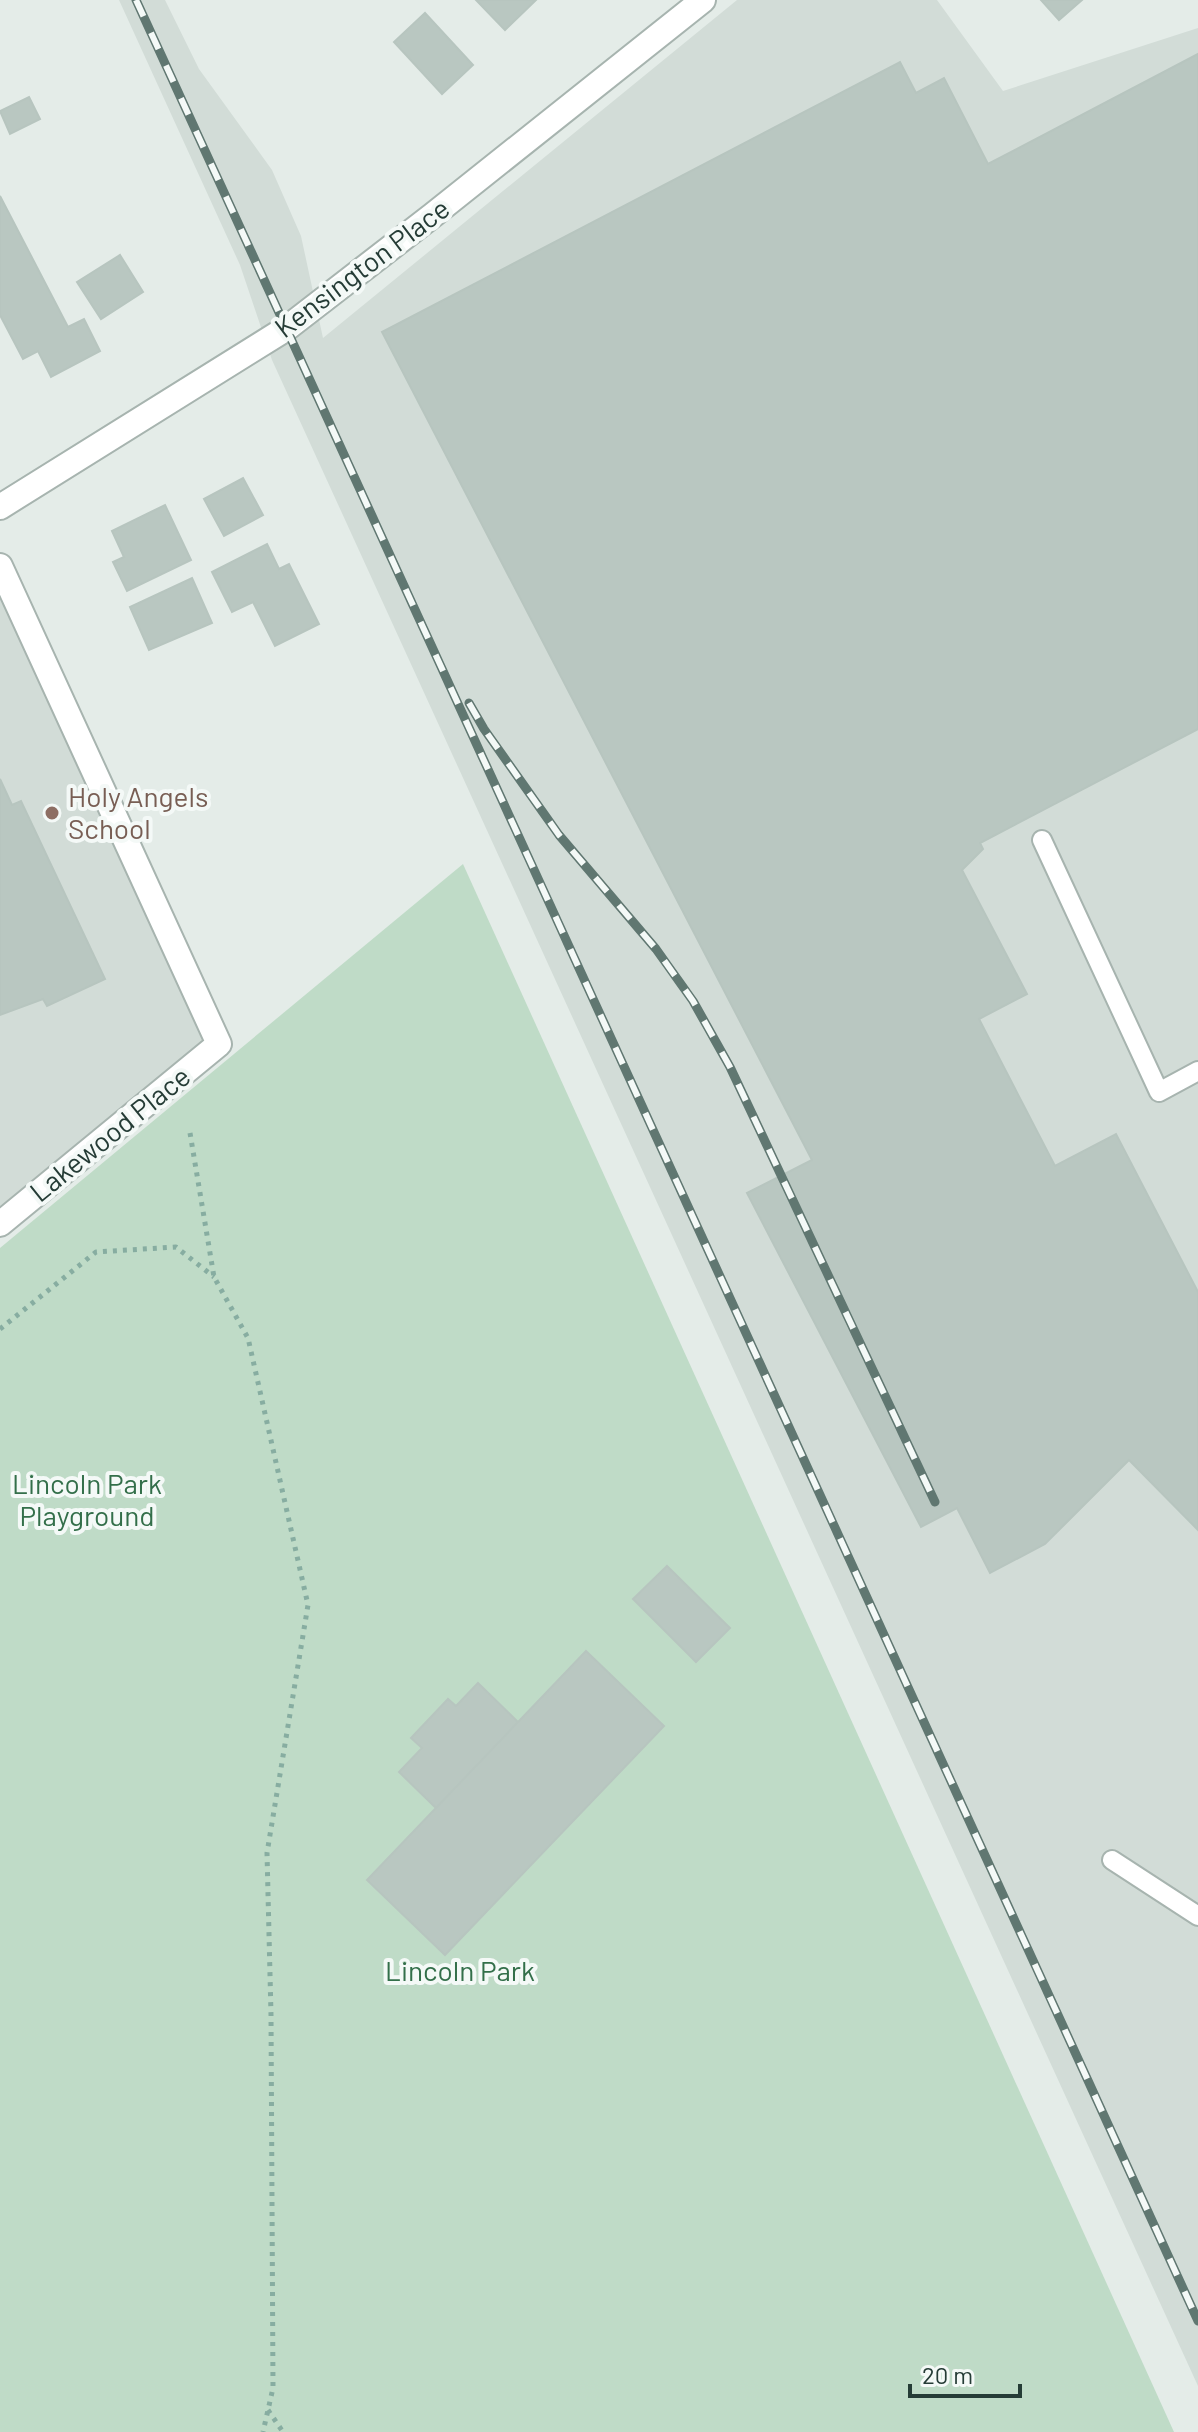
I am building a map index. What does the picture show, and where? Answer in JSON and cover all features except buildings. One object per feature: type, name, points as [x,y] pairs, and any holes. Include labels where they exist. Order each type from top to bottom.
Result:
[{"type":"street","name":"Kensington Place","points":[[0,507],[287,328],[703,0]]},
{"type":"street","name":"Lakewood Place","points":[[0,566],[219,1044],[0,1224]]},
{"type":"lane","points":[[1042,840],[1159,1092],[1198,1071]]},
{"type":"lane","points":[[1112,1860],[1198,1916]]},
{"type":"path","points":[[190,1133],[214,1277],[248,1338],[308,1605],[267,1853],[273,2388],[263,2432]]},
{"type":"path","points":[[0,1329],[96,1252],[176,1247],[214,1277]]},
{"type":"path","points":[[268,2410],[283,2432]]},
{"type":"shaded area","points":[[119,0],[165,0],[199,69],[272,170],[301,236],[323,338],[737,0],[937,0],[1003,91],[1198,28],[1198,2386],[272,360],[240,265]]},
{"type":"shaded area","name":"Holy Angels School","points":[[0,585],[208,1042],[0,1211]]},
{"type":"green space","name":"Lincoln Park","points":[[463,864],[1174,2432],[0,2432],[0,1248]]},
{"type":"railway","points":[[136,0],[1198,2321]]},
{"type":"railway","points":[[469,703],[559,835],[656,949],[693,1001],[730,1067],[935,1502]]},
{"type":"place","name":"Holy Angels School","points":[[52,813]]},
{"type":"park label","name":"Lincoln Park Playground","points":[[87,1500]]}]
